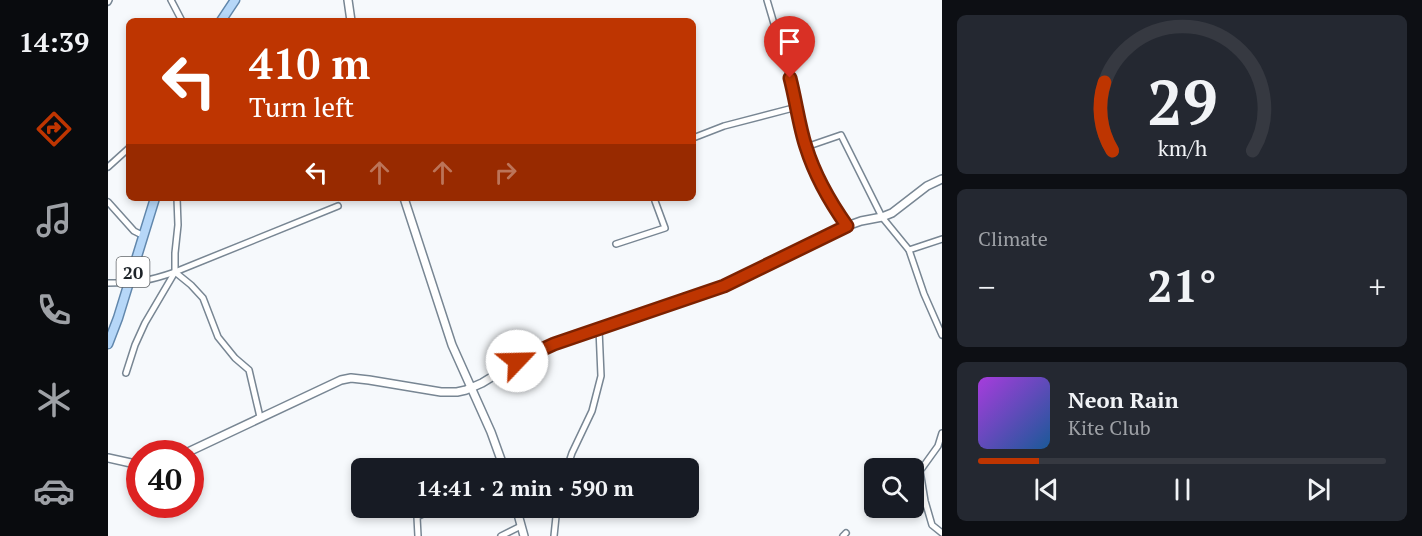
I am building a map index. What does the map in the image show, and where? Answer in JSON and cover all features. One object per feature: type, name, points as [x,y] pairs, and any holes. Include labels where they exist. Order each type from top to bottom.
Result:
[{"type":"main road","points":[[223,18],[235,0]]},
{"type":"main road","name":"20","points":[[108,344],[130,283],[154,201]]},
{"type":"street","points":[[171,0],[180,18]]},
{"type":"street","points":[[348,0],[351,18]]},
{"type":"street","points":[[767,0],[790,78],[806,147],[830,202],[847,226]]},
{"type":"street","points":[[696,137],[724,126],[797,106]]},
{"type":"street","points":[[806,147],[841,135],[882,217],[909,250],[924,294],[942,335]]},
{"type":"street","points":[[108,167],[126,151]]},
{"type":"street","points":[[204,444],[341,380],[351,378],[369,380],[441,392],[457,392],[471,388],[526,356],[554,344],[724,286],[847,226],[892,213],[927,186],[942,179]]},
{"type":"street","points":[[126,373],[145,323],[175,272],[177,201]]},
{"type":"street","points":[[405,201],[452,345],[500,458]]},
{"type":"street","points":[[616,244],[665,228],[655,201]]},
{"type":"street","points":[[108,202],[134,231],[144,236]]},
{"type":"street","points":[[108,283],[149,281],[338,206]]},
{"type":"street","points":[[909,250],[942,239]]},
{"type":"street","points":[[175,272],[203,298],[218,337],[235,358],[249,370],[260,417]]},
{"type":"street","points":[[570,458],[592,411],[601,376],[598,329]]},
{"type":"street","points":[[942,433],[938,446],[920,471],[932,525],[942,532]]},
{"type":"street","points":[[108,458],[126,462]]},
{"type":"street","points":[[417,518],[418,536]]},
{"type":"street","points":[[519,518],[524,536]]},
{"type":"street","points":[[554,536],[556,518]]},
{"type":"street","points":[[501,536],[521,526]]},
{"type":"route","points":[[517,361],[554,344],[724,286],[847,226],[830,202],[806,147],[790,78]]}]
